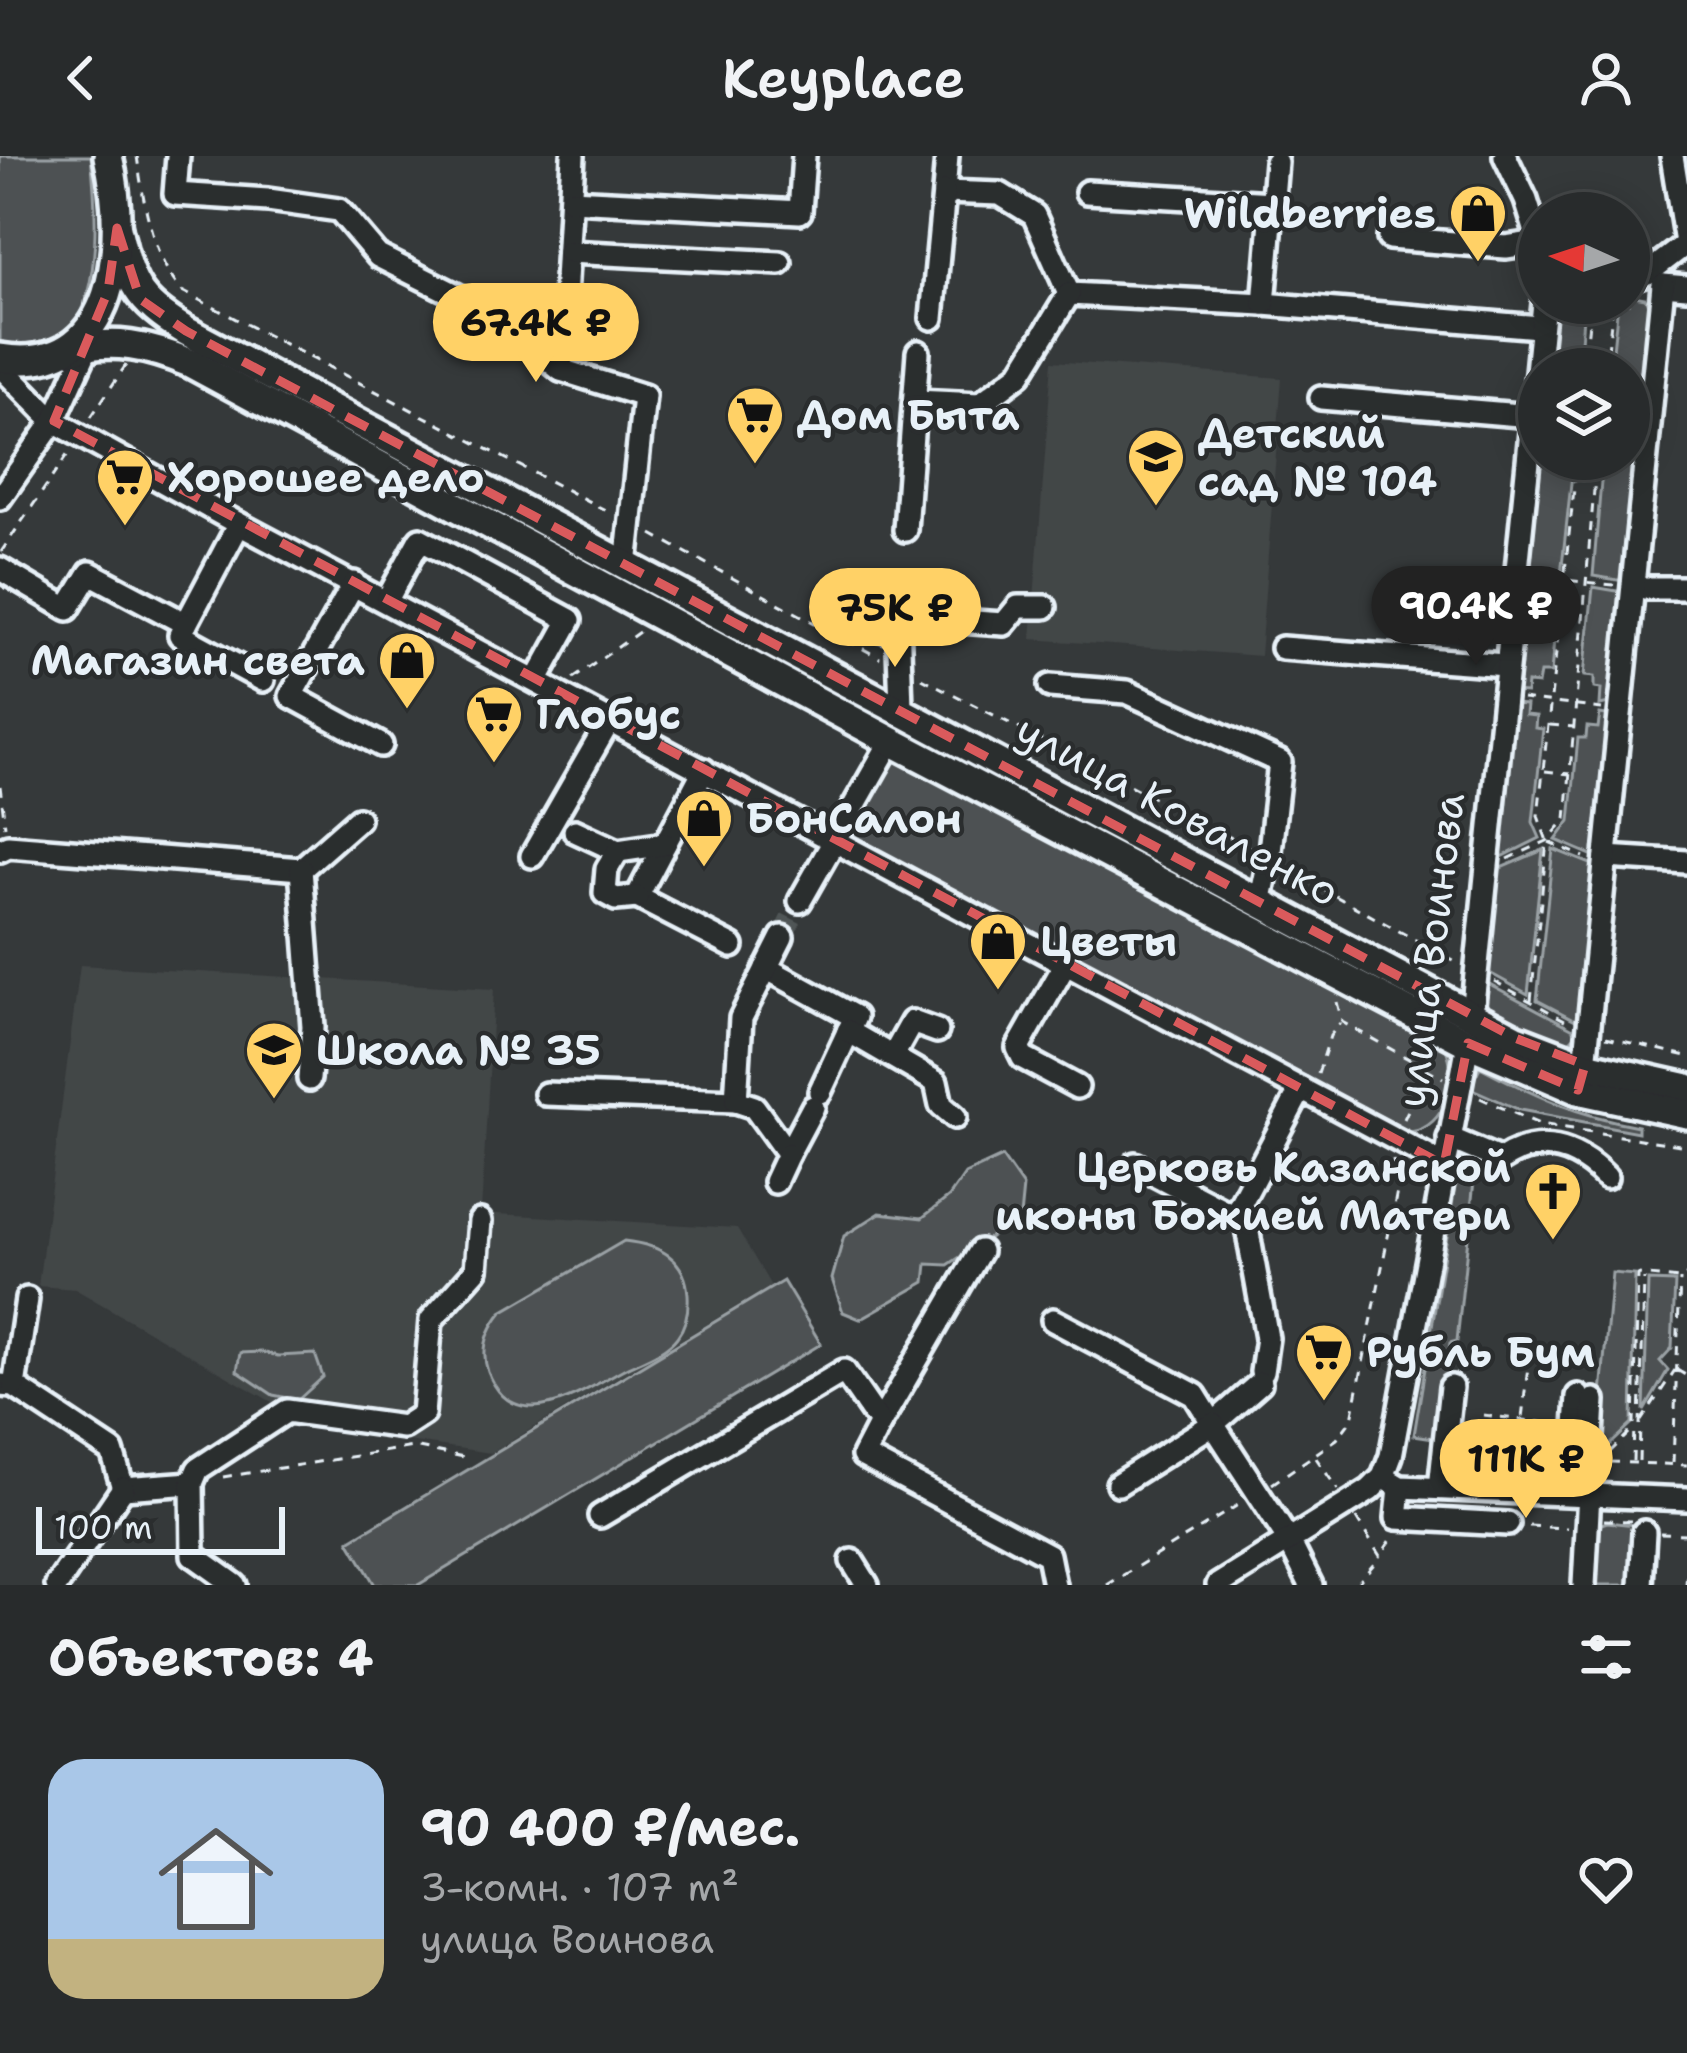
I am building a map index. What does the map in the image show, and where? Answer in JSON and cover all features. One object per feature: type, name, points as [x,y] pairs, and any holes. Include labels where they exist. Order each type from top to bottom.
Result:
[{"type":"main road","points":[[79,347],[108,291],[117,228],[108,156]]},
{"type":"main road","name":"улица Коваленко","points":[[117,228],[129,280],[140,299],[156,312],[619,578],[662,616],[891,741],[1472,1014],[1581,1078],[1687,1088]]},
{"type":"main road","name":"улица Коваленко","points":[[0,362],[35,360],[79,347],[140,345],[190,363],[619,578],[901,708],[1468,1043],[1687,1114]]},
{"type":"main road","points":[[891,741],[901,708]]},
{"type":"main road","name":"улица Воинова","points":[[1468,1043],[1472,1014]]},
{"type":"street","points":[[178,156],[175,194],[339,210],[378,256],[486,310],[561,370],[644,396],[619,578]]},
{"type":"street","points":[[561,370],[573,156]]},
{"type":"street","points":[[571,200],[800,212],[804,156]]},
{"type":"street","points":[[932,318],[947,156]]},
{"type":"street","points":[[1505,156],[1522,192]]},
{"type":"street","points":[[1650,276],[1686,243],[1672,156]]},
{"type":"street","points":[[1264,304],[1276,162]]},
{"type":"street","points":[[944,192],[1000,194],[1034,215],[1070,294]]},
{"type":"street","points":[[1087,192],[1272,203]]},
{"type":"street","points":[[1389,238],[1518,245]]},
{"type":"street","points":[[568,252],[780,263]]},
{"type":"street","points":[[1650,280],[1687,287]]},
{"type":"street","points":[[1070,294],[1264,304],[1539,327]]},
{"type":"street","points":[[915,401],[980,404],[1020,374],[1070,294]]},
{"type":"street","name":"улица Воинова","points":[[1537,348],[1540,324]]},
{"type":"street","points":[[1581,1078],[1634,588],[1645,324]]},
{"type":"street","points":[[0,499],[49,429],[79,347]]},
{"type":"street","points":[[905,530],[918,352]]},
{"type":"street","points":[[0,362],[49,429],[387,600],[1444,1165]]},
{"type":"street","points":[[1321,398],[1518,415]]},
{"type":"street","name":"улица Воинова","points":[[1472,1014],[1524,480]]},
{"type":"street","points":[[239,524],[180,635],[263,680]]},
{"type":"street","points":[[387,600],[420,539],[439,549],[570,620],[546,686]]},
{"type":"street","points":[[0,569],[68,609],[90,573],[186,623]]},
{"type":"street","points":[[354,583],[291,696],[381,745]]},
{"type":"street","points":[[901,585],[897,626],[901,708]]},
{"type":"street","points":[[1634,588],[1687,586]]},
{"type":"street","points":[[837,616],[897,626],[1004,625],[1018,607],[1045,607]]},
{"type":"street","points":[[1282,648],[1505,665]]},
{"type":"street","points":[[1050,686],[1127,692],[1280,762],[1254,914]]},
{"type":"street","points":[[532,856],[610,720]]},
{"type":"street","points":[[800,901],[891,741]]},
{"type":"street","points":[[637,897],[704,770]]},
{"type":"street","points":[[4,848],[301,869],[358,819]]},
{"type":"street","points":[[575,831],[617,850],[665,844]]},
{"type":"street","points":[[617,850],[605,893],[637,897],[732,946]]},
{"type":"street","points":[[1605,861],[1687,862]]},
{"type":"street","points":[[301,869],[313,1027],[310,1079]]},
{"type":"street","points":[[736,1101],[741,1018],[782,937]]},
{"type":"street","points":[[1066,963],[1018,1048],[1023,1058],[1077,1087]]},
{"type":"street","points":[[766,968],[855,1017],[775,1183]]},
{"type":"street","points":[[892,1057],[912,1022],[937,1030]]},
{"type":"street","points":[[848,1030],[936,1082],[941,1105],[955,1117]]},
{"type":"street","name":"улица Воинова","points":[[1468,1043],[1391,1456],[1391,1482],[1397,1525],[1508,1524]]},
{"type":"street","points":[[1234,1216],[1306,1092]]},
{"type":"street","points":[[546,1094],[736,1101],[754,1107],[788,1154]]},
{"type":"street","points":[[1449,1138],[1501,1160],[1537,1144],[1570,1149],[1606,1177]]},
{"type":"street","points":[[1118,1484],[1213,1424],[1261,1378],[1265,1327],[1246,1222],[1135,1164]]},
{"type":"street","points":[[235,1585],[193,1555],[192,1483],[198,1469],[286,1411],[403,1426],[423,1414],[431,1320],[476,1270],[480,1221]]},
{"type":"street","points":[[980,1251],[863,1456],[1048,1555],[1054,1585]]},
{"type":"street","points":[[27,1299],[7,1386],[112,1450],[123,1489]]},
{"type":"street","points":[[1053,1320],[1196,1395],[1289,1540],[1311,1585]]},
{"type":"street","points":[[600,1516],[844,1370],[880,1423]]},
{"type":"street","points":[[1440,1488],[1451,1387]]},
{"type":"street","points":[[1581,1454],[1586,1398],[1576,1426],[1581,1454],[1590,1496],[1584,1585]]},
{"type":"street","points":[[1218,1585],[1391,1482],[1687,1498]]},
{"type":"street","points":[[123,1489],[192,1483]]},
{"type":"street","points":[[57,1585],[123,1489]]},
{"type":"street","points":[[1641,1585],[1644,1527]]},
{"type":"street","points":[[852,1561],[867,1585]]},
{"type":"path","points":[[0,553],[71,450],[49,429]]},
{"type":"path","points":[[1531,1002],[1547,842],[1538,816],[1573,480]]},
{"type":"path","points":[[1484,870],[1547,842],[1566,819],[1596,480]]},
{"type":"path","points":[[1514,575],[1634,588]]},
{"type":"path","points":[[546,686],[662,616]]},
{"type":"path","points":[[1502,696],[1622,712]]},
{"type":"path","points":[[1548,725],[1575,727]]},
{"type":"path","points":[[1543,771],[1570,773]]},
{"type":"path","points":[[0,786],[4,848]]},
{"type":"path","points":[[1547,842],[1605,861]]},
{"type":"path","points":[[1306,1092],[1330,1036],[1342,1022]]},
{"type":"path","points":[[1390,1136],[1407,1116],[1427,1069],[1539,1124],[1687,1146]]},
{"type":"path","points":[[1107,1585],[1316,1457],[1352,1419],[1398,1186],[1393,1161]]},
{"type":"path","points":[[1636,1463],[1638,1275],[1680,1279],[1687,1275]]},
{"type":"path","points":[[1636,1463],[1644,1276]]},
{"type":"path","points":[[1672,1465],[1680,1279]]},
{"type":"path","points":[[1515,1475],[1529,1348]]},
{"type":"path","points":[[1640,1423],[1676,1369]]},
{"type":"path","points":[[1676,1369],[1687,1376]]},
{"type":"path","points":[[1483,1415],[1576,1426]]},
{"type":"path","points":[[1634,1428],[1601,1461],[1687,1465]]},
{"type":"path","points":[[1444,1444],[1581,1454]]},
{"type":"path","points":[[192,1483],[413,1448],[464,1457]]},
{"type":"path","points":[[1601,1520],[1644,1527]]},
{"type":"path","points":[[1356,1585],[1380,1556]]},
{"type":"path","points":[[1686,1585],[1687,1570]]},
{"type":"highlighted area","points":[[117,228],[140,299],[186,331],[1515,1038],[1585,1065],[1578,1090],[1468,1043],[1444,1165],[54,421],[108,291]]},
{"type":"shaded area","points":[[0,156],[91,156],[95,244],[88,290],[72,325],[39,343],[0,343]]},
{"type":"shaded area","points":[[1650,309],[1652,314],[1648,348],[1613,348],[1616,324],[1650,324]]},
{"type":"shaded area","points":[[1551,324],[1582,324],[1581,348],[1547,348]]},
{"type":"shaded area","name":"Детский сад № 104","points":[[1052,361],[1282,378],[1260,656],[1031,639]]},
{"type":"shaded area","points":[[1534,480],[1571,480],[1561,575],[1523,572]]},
{"type":"shaded area","points":[[1601,480],[1635,480],[1624,581],[1593,576]]},
{"type":"shaded area","points":[[1522,581],[1559,584],[1551,673],[1540,673],[1538,684],[1527,683],[1526,693],[1512,692]]},
{"type":"shaded area","points":[[1593,587],[1623,592],[1613,702],[1600,705],[1601,689],[1594,688],[1594,677],[1584,676]]},
{"type":"shaded area","points":[[1510,704],[1526,705],[1525,715],[1536,716],[1535,728],[1543,729],[1533,822],[1540,838],[1496,860]]},
{"type":"shaded area","points":[[1600,714],[1613,716],[1596,857],[1556,840],[1570,821],[1578,738],[1586,738],[1587,727],[1598,728]]},
{"type":"shaded area","points":[[894,757],[1445,1047],[1451,1072],[1441,1111],[1433,1121],[1410,1132],[850,836],[849,829],[888,758]]},
{"type":"shaded area","points":[[1553,849],[1596,866],[1581,1023],[1537,1000]]},
{"type":"shaded area","points":[[1543,850],[1528,994],[1486,971],[1496,870]]},
{"type":"shaded area","name":"Школа № 35","points":[[80,965],[494,989],[481,1213],[737,1228],[771,1286],[491,1453],[317,1428],[75,1289],[38,1286]]},
{"type":"shaded area","points":[[1484,981],[1579,1032],[1565,1046],[1490,1012],[1483,997]]},
{"type":"shaded area","points":[[1480,1067],[1556,1103],[1638,1126],[1638,1132],[1520,1110],[1470,1088]]},
{"type":"shaded area","points":[[1461,1151],[1471,1156],[1475,1171],[1457,1341],[1450,1343],[1440,1439],[1414,1435]]},
{"type":"shaded area","points":[[1002,1157],[1023,1187],[1020,1217],[948,1265],[927,1264],[925,1282],[860,1319],[843,1312],[832,1279],[844,1236],[880,1213],[922,1218],[949,1197],[965,1174]]},
{"type":"shaded area","points":[[624,1241],[668,1255],[682,1270],[688,1300],[680,1332],[659,1352],[569,1398],[531,1407],[514,1403],[500,1392],[486,1364],[487,1340],[497,1319]]},
{"type":"shaded area","points":[[1612,1273],[1635,1275],[1632,1424],[1595,1459]]},
{"type":"shaded area","points":[[783,1281],[821,1344],[418,1585],[375,1585],[349,1541]]},
{"type":"shaded area","points":[[1648,1281],[1675,1282],[1672,1348],[1660,1361],[1668,1370],[1644,1411]]},
{"type":"shaded area","points":[[240,1353],[315,1354],[323,1377],[298,1400],[273,1395],[237,1371]]},
{"type":"shaded area","points":[[1607,1522],[1635,1525],[1630,1585],[1592,1585],[1596,1526]]},
{"type":"tunnel","points":[[782,937],[800,901]]},
{"type":"place","name":"Wildberries","points":[[1478,264]]},
{"type":"place","name":"Дом Быта","points":[[755,466]]},
{"type":"place","name":"Детский сад № 104","points":[[1156,508]]},
{"type":"place","name":"Хорошее дело","points":[[125,528]]},
{"type":"place","name":"Магазин света","points":[[407,711]]},
{"type":"place","name":"Глобус","points":[[494,765]]},
{"type":"place","name":"БонСалон","points":[[704,869]]},
{"type":"place","name":"Цветы","points":[[998,992]]},
{"type":"place","name":"Школа № 35","points":[[274,1101]]},
{"type":"place","name":"Церковь Казанской иконы Божией Матери","points":[[1553,1242]]},
{"type":"place","name":"Рубль Бум","points":[[1324,1403]]}]
